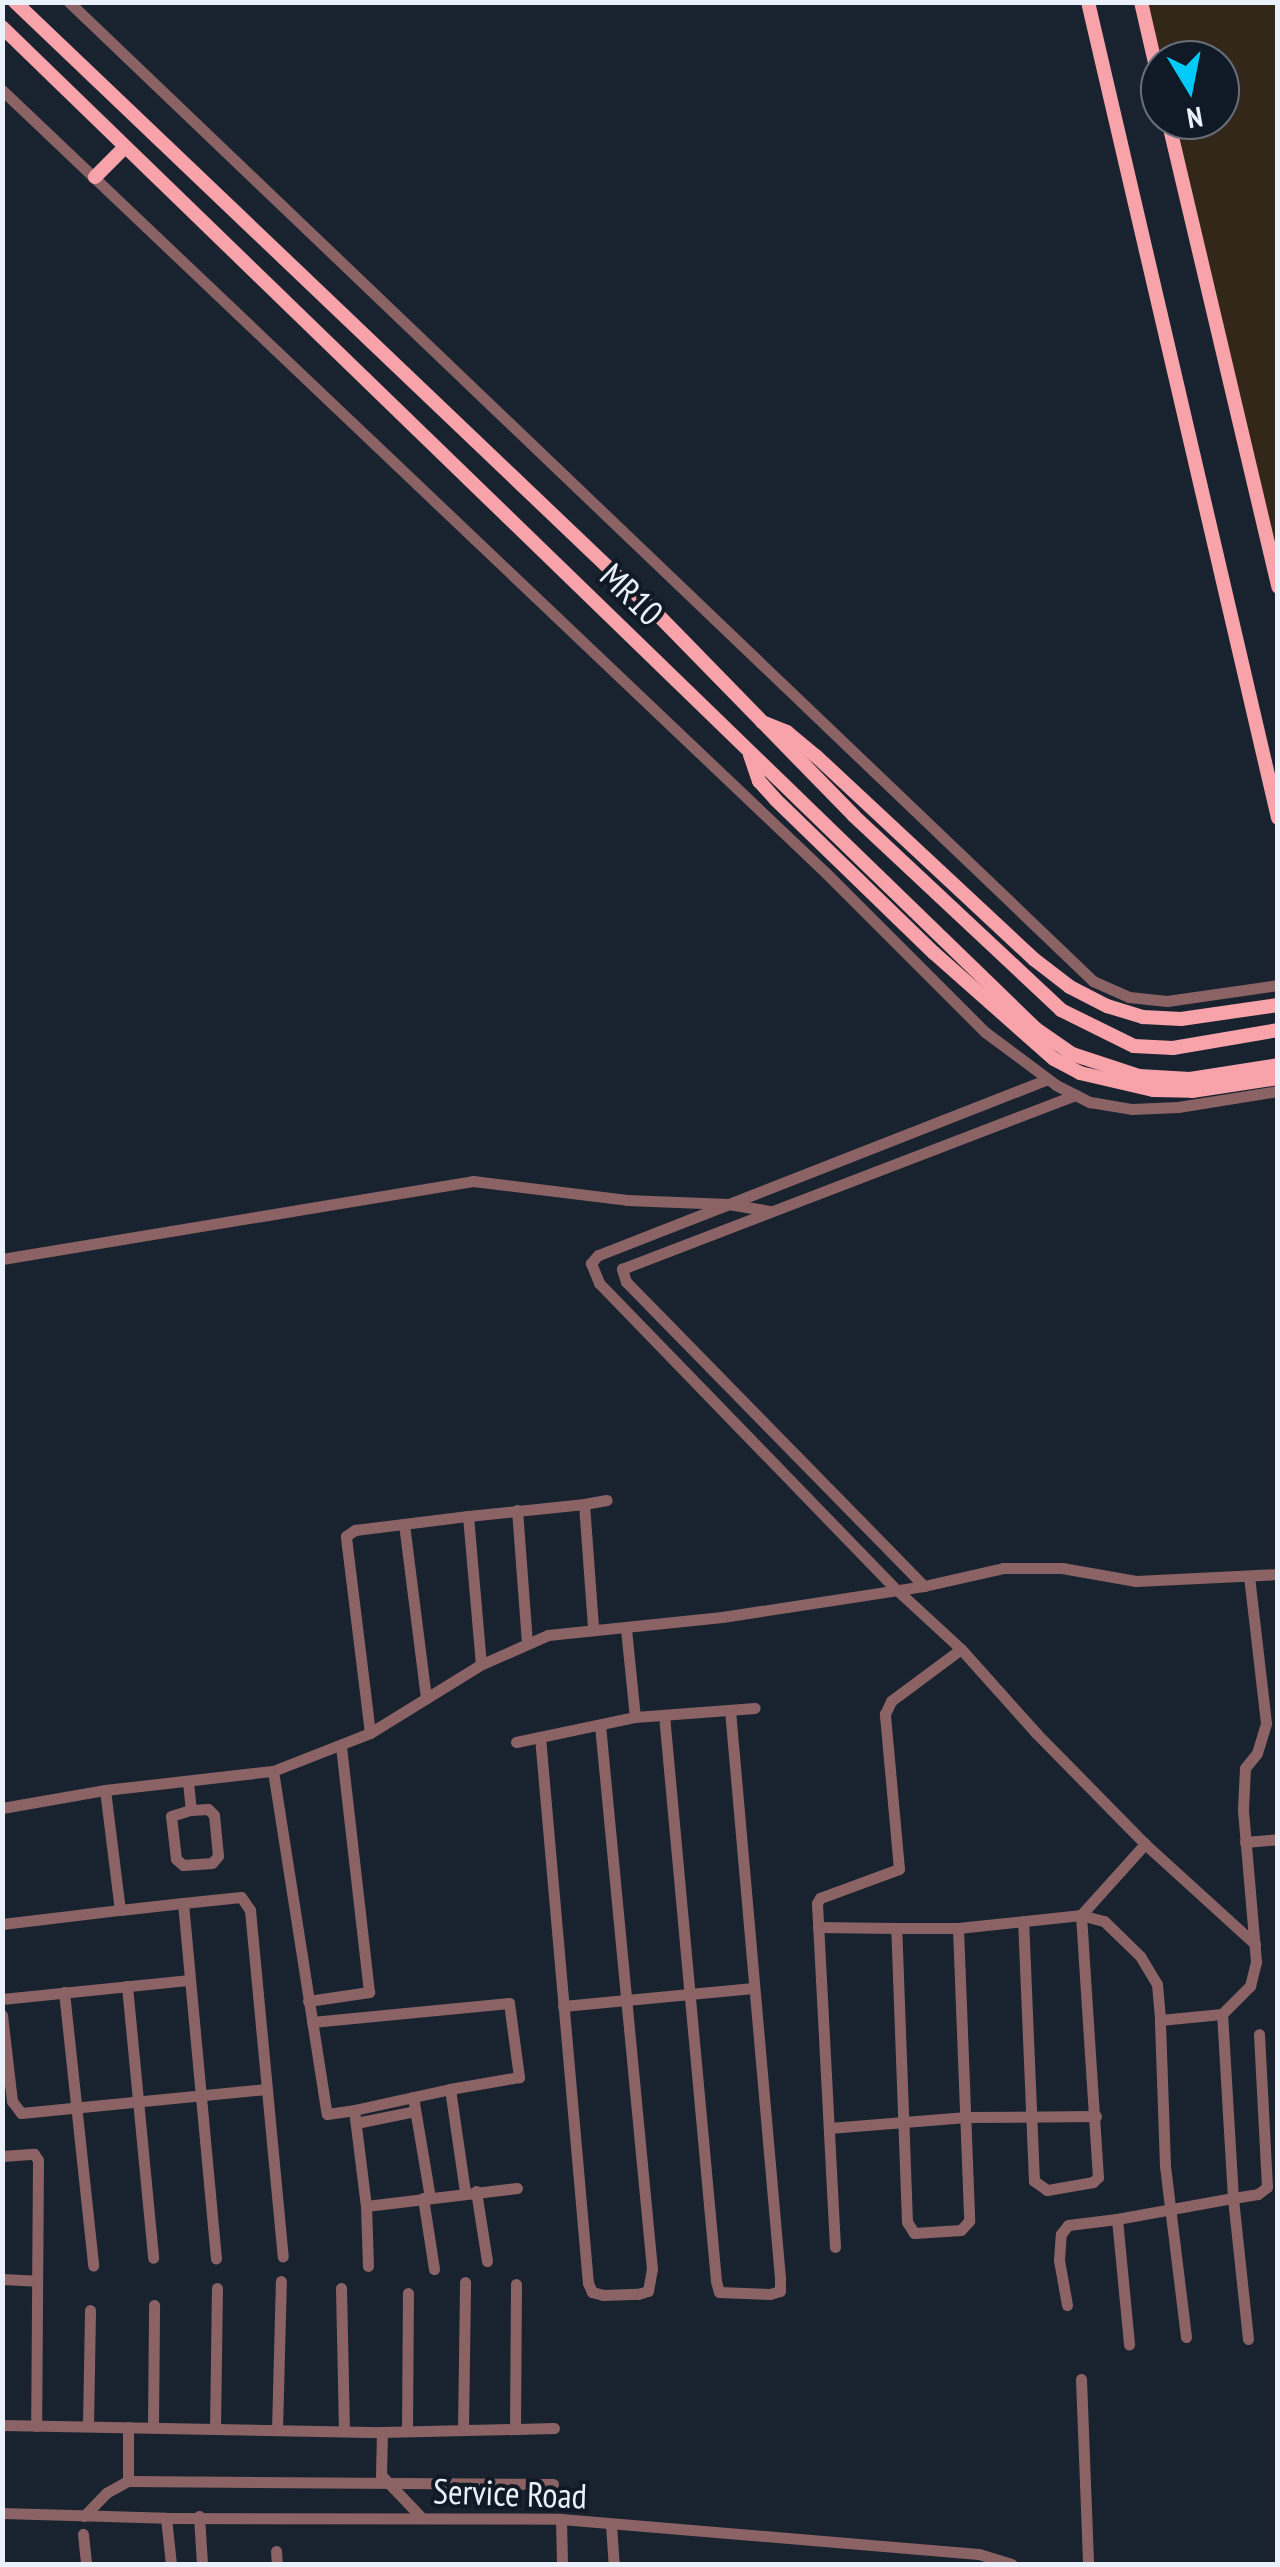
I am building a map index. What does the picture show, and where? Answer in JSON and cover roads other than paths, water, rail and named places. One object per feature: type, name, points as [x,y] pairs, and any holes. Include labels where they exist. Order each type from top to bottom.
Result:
[{"type":"main road","name":"MR10","points":[[15,2],[659,616],[757,720],[960,919],[1061,1010],[1134,1046],[1173,1048],[1278,1030]]},
{"type":"main road","points":[[1088,2],[1278,818]]},
{"type":"main road","points":[[1141,2],[1150,40]]},
{"type":"main road","name":"MR10","points":[[2,26],[1036,1029],[1072,1054],[1106,1067],[1156,1077],[1190,1079],[1278,1065]]},
{"type":"main road","points":[[1173,140],[1278,586]]},
{"type":"main road","points":[[95,177],[125,148]]},
{"type":"main road","points":[[757,720],[788,732],[1035,960],[1070,987],[1107,1006],[1143,1017],[1181,1019],[1278,1006]]},
{"type":"main road","points":[[748,750],[759,780],[776,800],[934,953],[1054,1059],[1080,1073],[1153,1090],[1192,1091],[1278,1078]]},
{"type":"street","points":[[70,2],[1092,980],[1128,997],[1167,1001],[1278,984]]},
{"type":"street","points":[[2,90],[812,860],[985,1032],[1048,1080],[1076,1095],[1132,1109],[1178,1107],[1278,1091]]},
{"type":"street","points":[[1048,1080],[598,1255],[592,1263],[599,1284],[897,1590],[960,1649],[1145,1844],[1255,1944]]},
{"type":"street","points":[[924,1586],[626,1282],[622,1269],[1076,1095]]},
{"type":"street","points":[[2,1259],[474,1180],[627,1200],[728,1204],[772,1211]]},
{"type":"street","points":[[370,1733],[346,1536],[356,1530],[607,1500]]},
{"type":"street","points":[[584,1504],[593,1626]]},
{"type":"street","points":[[517,1510],[526,1644]]},
{"type":"street","points":[[468,1516],[482,1664]]},
{"type":"street","points":[[404,1524],[426,1699]]},
{"type":"street","points":[[2,1808],[105,1790],[273,1771],[370,1733],[482,1664],[526,1644],[593,1626],[626,1629],[924,1586],[1002,1568],[1062,1568],[1136,1581],[1278,1574]]},
{"type":"street","points":[[1160,2020],[1222,2014],[1250,1986],[1255,1944],[1245,1842],[1245,1768],[1258,1753],[1266,1723],[1250,1576]]},
{"type":"street","points":[[626,1629],[635,1717]]},
{"type":"street","points":[[835,2247],[818,1927],[820,1898],[898,1869],[885,1714],[891,1702],[960,1649]]},
{"type":"street","points":[[516,1742],[635,1717],[756,1708]]},
{"type":"street","points":[[664,1715],[716,2280],[720,2292],[770,2294],[780,2291],[780,2278],[730,1710]]},
{"type":"street","points":[[540,1737],[588,2283],[592,2292],[603,2295],[638,2294],[648,2291],[652,2269],[600,1724]]},
{"type":"street","points":[[308,2001],[369,1992],[342,1747]]},
{"type":"street","points":[[273,1771],[326,2114],[355,2117],[415,2111]]},
{"type":"street","points":[[188,1782],[192,1810]]},
{"type":"street","points":[[105,1790],[120,1910]]},
{"type":"street","points":[[192,1810],[208,1810],[214,1815],[218,1856],[212,1863],[183,1866],[176,1858],[171,1816],[192,1810]]},
{"type":"street","points":[[1245,1842],[1278,1839]]},
{"type":"street","points":[[1023,1921],[1034,2182],[1047,2190],[1093,2182],[1098,2177],[1096,2116],[1081,1915],[1145,1844]]},
{"type":"street","points":[[2,1924],[241,1897],[247,1902],[283,2256]]},
{"type":"street","points":[[183,1903],[216,2258]]},
{"type":"street","points":[[818,1927],[958,1928],[1081,1915],[1104,1921],[1140,1956],[1157,1984],[1161,2115],[1186,2337]]},
{"type":"street","points":[[896,1928],[906,2222],[914,2234],[961,2230],[969,2221],[958,1928]]},
{"type":"street","points":[[2,1998],[190,1980]]},
{"type":"street","points":[[127,1986],[153,2258]]},
{"type":"street","points":[[563,2006],[753,1988]]},
{"type":"street","points":[[64,1992],[93,2265]]},
{"type":"street","points":[[312,2022],[509,2003],[519,2077],[413,2097],[355,2117]]},
{"type":"street","points":[[1222,2014],[1248,2339]]},
{"type":"street","points":[[2,2015],[16,2111],[264,2089]]},
{"type":"street","points":[[1067,2305],[1059,2260],[1061,2234],[1068,2225],[1171,2212],[1258,2194],[1267,2187],[1259,2034]]},
{"type":"street","points":[[450,2089],[488,2261]]},
{"type":"street","points":[[413,2097],[434,2269]]},
{"type":"street","points":[[828,2128],[967,2117],[1096,2116]]},
{"type":"street","points":[[355,2117],[366,2206],[368,2266]]},
{"type":"street","points":[[2,2156],[34,2154],[38,2160],[36,2426]]},
{"type":"street","points":[[366,2206],[517,2188]]},
{"type":"street","points":[[1117,2218],[1128,2344]]},
{"type":"street","points":[[2,2279],[37,2281]]},
{"type":"street","points":[[276,2430],[281,2281]]},
{"type":"street","points":[[464,2282],[464,2430]]},
{"type":"street","points":[[515,2429],[516,2284]]},
{"type":"street","points":[[216,2429],[217,2288]]},
{"type":"street","points":[[340,2288],[344,2431]]},
{"type":"street","points":[[407,2431],[408,2293]]},
{"type":"street","points":[[152,2428],[154,2305]]},
{"type":"street","points":[[88,2426],[90,2310]]},
{"type":"street","points":[[1081,2379],[1088,2564]]},
{"type":"street","points":[[2,2425],[382,2432],[554,2428]]},
{"type":"street","points":[[128,2427],[128,2481]]},
{"type":"street","points":[[382,2432],[381,2476],[421,2517]]},
{"type":"street","points":[[84,2516],[106,2492],[128,2481],[554,2484]]},
{"type":"street","name":"Service Road","points":[[2,2512],[166,2518],[561,2519],[979,2554],[1012,2564]]},
{"type":"street","points":[[199,2516],[202,2564]]},
{"type":"street","points":[[166,2518],[171,2564]]},
{"type":"street","points":[[561,2519],[562,2564]]},
{"type":"street","points":[[611,2525],[614,2564]]},
{"type":"street","points":[[83,2534],[86,2564]]},
{"type":"street","points":[[930,2550],[930,2564]]}]
